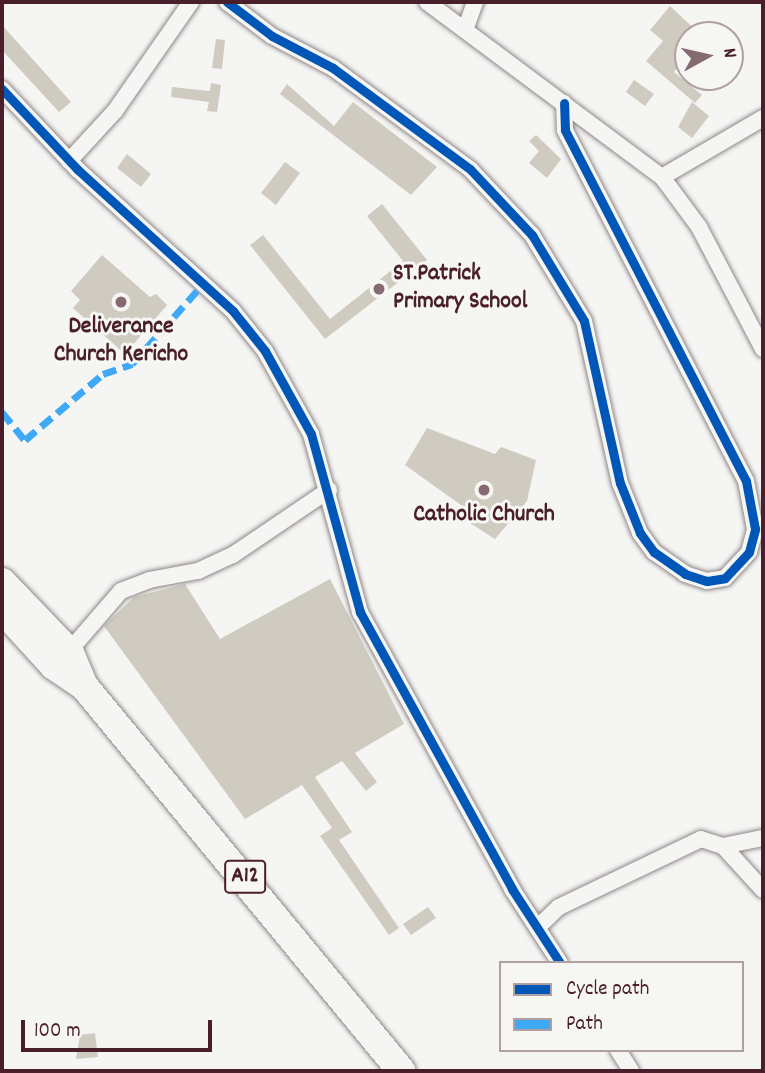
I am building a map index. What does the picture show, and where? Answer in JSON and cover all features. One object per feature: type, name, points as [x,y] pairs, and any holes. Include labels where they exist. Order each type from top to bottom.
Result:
[{"type":"highway","name":"A12","points":[[2,582],[84,686],[401,1071]]},
{"type":"highway","name":"A12","points":[[2,609],[62,659]]},
{"type":"street","points":[[69,161],[115,111],[191,2]]},
{"type":"street","points":[[227,2],[272,36],[333,68],[470,169],[532,235],[584,321],[620,483],[640,533],[654,552],[685,574],[707,581],[725,578],[749,552],[755,529],[746,481],[565,130],[564,103]]},
{"type":"street","points":[[427,2],[662,177],[699,228],[757,323],[763,349]]},
{"type":"street","points":[[465,30],[475,2]]},
{"type":"street","points":[[2,89],[69,161],[233,311],[265,351],[311,434],[360,612],[426,739],[537,929],[559,961]]},
{"type":"street","points":[[662,177],[763,118]]},
{"type":"street","points":[[62,659],[121,591],[149,580],[198,571],[233,555],[328,490]]},
{"type":"street","points":[[537,929],[552,911],[648,862],[701,839],[723,846],[763,838]]},
{"type":"street","points":[[723,846],[763,890]]},
{"type":"street","points":[[619,1052],[631,1071]]},
{"type":"building","points":[[670,6],[686,21],[674,21],[674,85],[646,61],[663,41],[650,30]]},
{"type":"building","points":[[2,25],[71,102],[59,112],[2,50]]},
{"type":"building","points":[[216,39],[225,40],[222,69],[212,68]]},
{"type":"building","points":[[634,80],[654,94],[645,106],[626,92]]},
{"type":"building","points":[[211,83],[221,85],[217,112],[207,111],[209,102],[171,97],[172,87],[210,91]]},
{"type":"building","points":[[287,84],[334,126],[353,102],[437,167],[411,195],[280,94]]},
{"type":"building","points":[[681,91],[697,91],[702,95],[695,103]]},
{"type":"building","points":[[692,102],[709,116],[692,138],[678,127]]},
{"type":"building","points":[[536,135],[561,159],[547,178],[529,163],[539,151],[529,141]]},
{"type":"building","points":[[127,154],[151,174],[141,187],[117,168]]},
{"type":"building","points":[[285,162],[300,173],[276,205],[261,193]]},
{"type":"building","points":[[382,204],[427,260],[325,339],[250,245],[263,235],[330,319],[403,261],[367,216]]},
{"type":"building","name":"Deliverance Church Kericho","points":[[102,255],[150,297],[156,294],[167,305],[125,354],[73,308],[80,300],[71,291]]},
{"type":"building","name":"Catholic Church","points":[[427,428],[495,454],[501,447],[536,460],[527,501],[495,539],[462,518],[465,508],[405,465]]},
{"type":"building","points":[[330,579],[404,724],[355,753],[377,782],[366,791],[342,761],[315,777],[352,832],[339,840],[399,928],[389,935],[320,836],[332,828],[302,785],[245,819],[104,626],[134,597],[185,584],[220,639]]},
{"type":"building","points":[[428,907],[436,918],[411,935],[403,924]]},
{"type":"building","points":[[95,1033],[98,1057],[76,1059],[80,1035]]},
{"type":"marked path","points":[[2,412],[25,440],[103,374],[132,364],[203,284]]},
{"type":"cycle path","points":[[227,2],[272,36],[333,68],[470,169],[532,235],[584,321],[620,483],[640,533],[654,552],[685,574],[707,581],[725,578],[749,552],[755,529],[746,481],[565,130],[564,103]]},
{"type":"cycle path","points":[[2,89],[77,169],[233,311],[265,351],[311,434],[360,612],[512,889],[559,961]]},
{"type":"place","name":"ST.Patrick Primary School","points":[[379,289]]},
{"type":"place","name":"Deliverance Church Kericho","points":[[121,302]]},
{"type":"place","name":"Catholic Church","points":[[484,490]]}]
